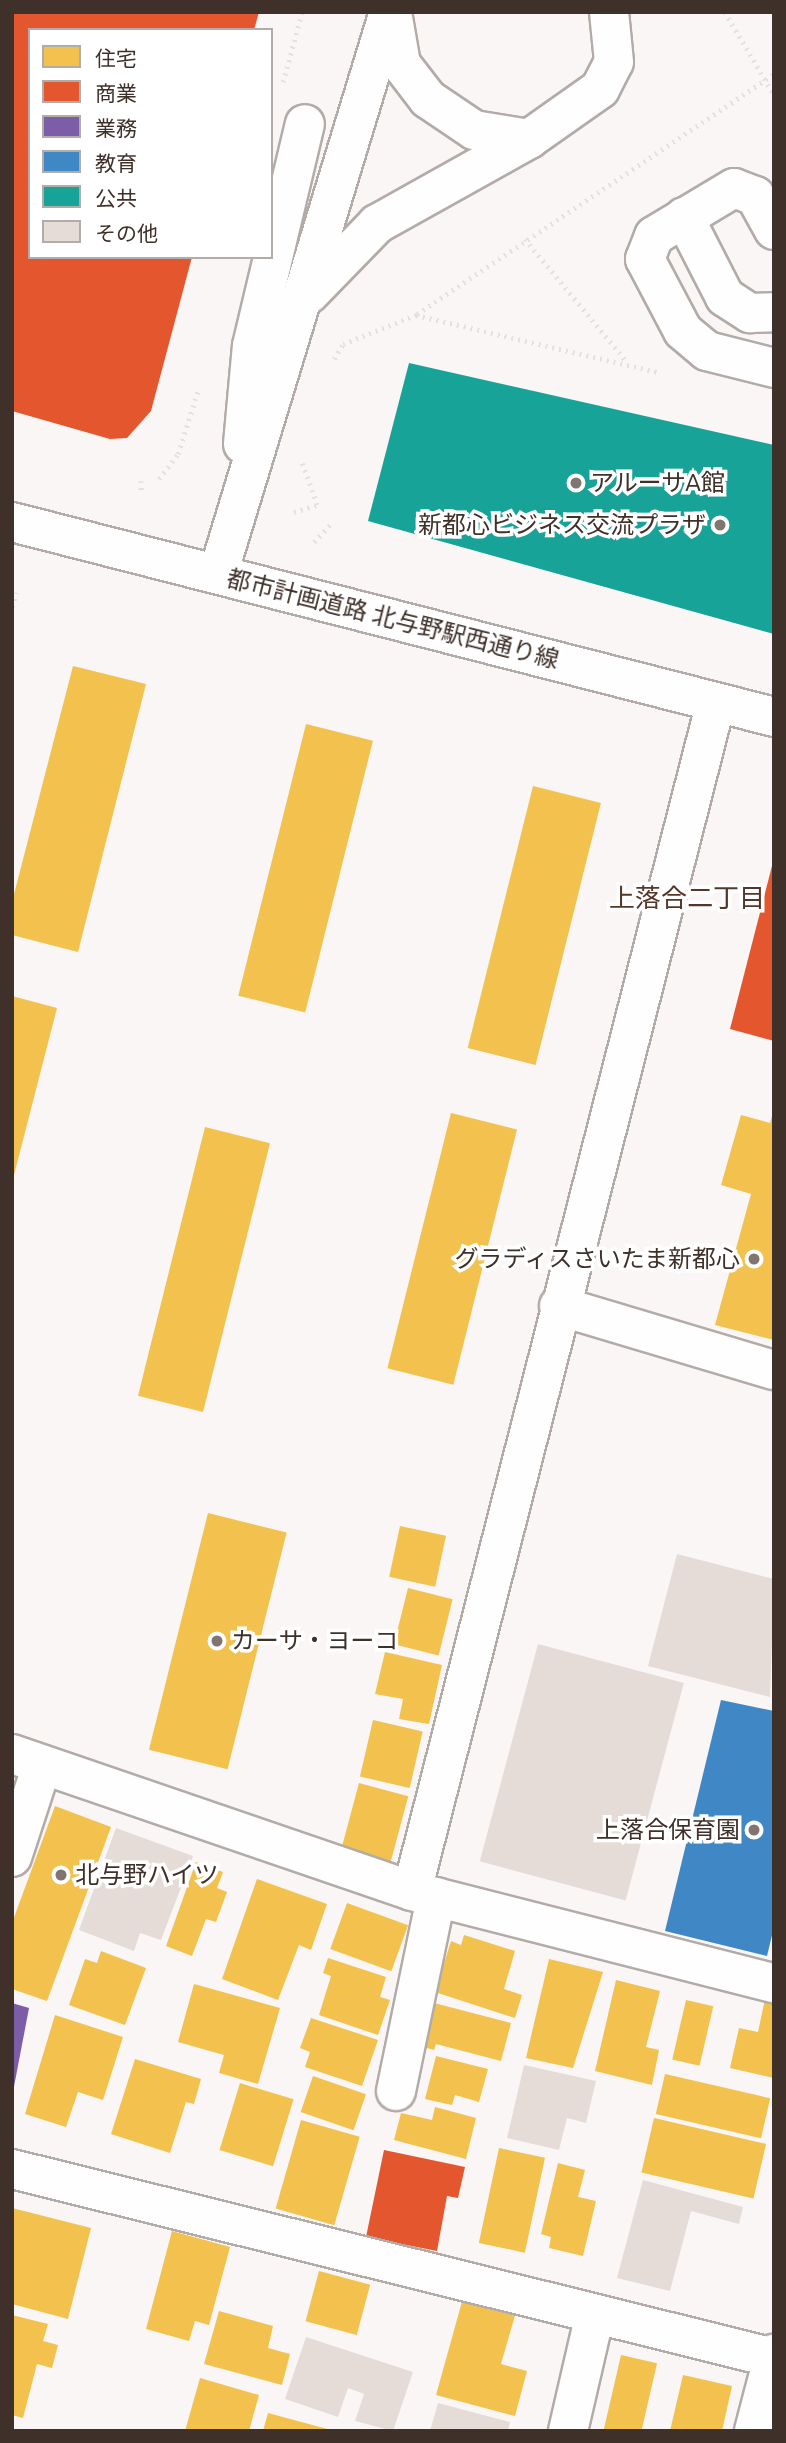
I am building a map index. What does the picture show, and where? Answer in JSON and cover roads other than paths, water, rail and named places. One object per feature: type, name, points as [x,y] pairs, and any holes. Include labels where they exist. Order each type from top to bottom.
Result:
[{"type":"street","points":[[391,12],[401,64],[428,99],[474,130],[529,139]]},
{"type":"street","points":[[218,574],[238,497],[391,12]]},
{"type":"street","points":[[301,304],[377,224],[529,139],[600,89],[614,62],[609,12]]},
{"type":"street","points":[[273,257],[305,124]]},
{"type":"street","points":[[774,230],[745,189],[734,188],[654,236],[645,260],[676,319],[707,351],[774,368]]},
{"type":"street","points":[[684,216],[725,297],[750,313],[774,312]]},
{"type":"street","points":[[238,497],[252,345],[273,259]]},
{"type":"street","name":"都市計画道路 北与野駅西通り線","points":[[12,522],[774,717]]},
{"type":"street","points":[[396,2091],[424,1894],[559,1306],[716,702]]},
{"type":"street","points":[[559,1306],[774,1370]]},
{"type":"street","points":[[12,1857],[27,1759],[424,1894],[774,1983]]},
{"type":"street","points":[[12,2169],[773,2357],[754,2431]]},
{"type":"street","points":[[568,2431],[595,2314]]},
{"type":"place","name":"アルーサA館","points":[[576,483]]},
{"type":"place","name":"新都心ビジネス交流プラザ","points":[[720,525]]},
{"type":"place","name":"グラディスさいたま新都心","points":[[754,1259]]},
{"type":"place","name":"カーサ・ヨーコ","points":[[217,1641]]},
{"type":"place","name":"上落合保育園","points":[[754,1830]]},
{"type":"place","name":"北与野ハイツ","points":[[61,1875]]},
{"type":"district","name":"上落合二丁目","points":[[687,898]]}]
